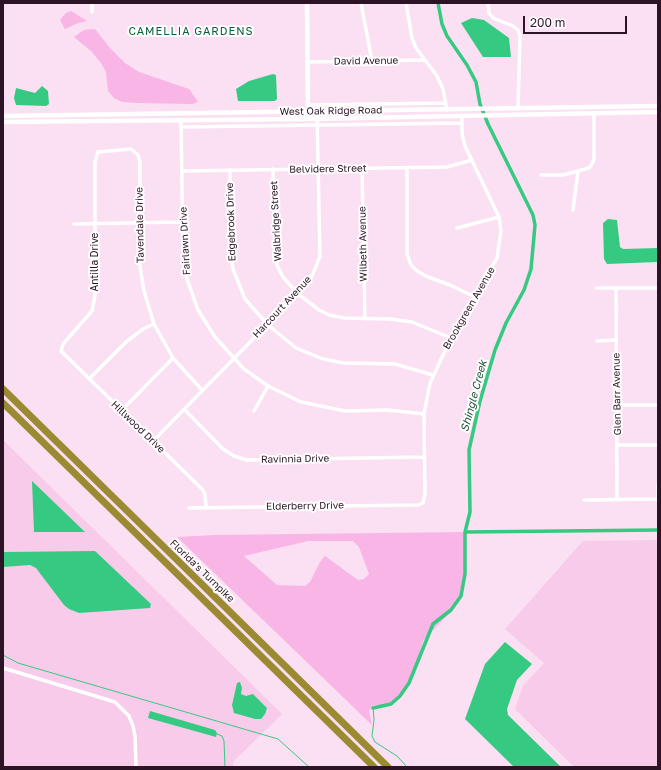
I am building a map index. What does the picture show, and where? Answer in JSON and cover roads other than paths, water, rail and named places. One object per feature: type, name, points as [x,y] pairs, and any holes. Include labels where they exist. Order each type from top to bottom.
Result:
[{"type":"highway","name":"Florida's Turnpike","points":[[3,389],[388,767]]},
{"type":"highway","name":"Florida's Turnpike","points":[[3,403],[374,767]]},
{"type":"street","points":[[92,3],[92,12]]},
{"type":"street","points":[[307,3],[308,119]]},
{"type":"street","points":[[361,3],[372,61]]},
{"type":"street","points":[[399,117],[407,113],[446,113],[447,110],[443,89],[437,76],[425,60],[412,38],[406,3]]},
{"type":"street","points":[[488,3],[489,13],[493,18],[513,26],[518,30],[520,36],[518,109]]},
{"type":"street","name":"David Avenue","points":[[308,62],[425,60]]},
{"type":"street","points":[[308,105],[445,103]]},
{"type":"street","points":[[606,113],[609,110],[626,110],[636,106]]},
{"type":"street","name":"West Oak Ridge Road","points":[[3,122],[62,118],[224,113],[658,106]]},
{"type":"street","points":[[560,114],[563,111],[582,111],[583,108]]},
{"type":"street","points":[[462,116],[463,113],[481,112],[486,109]]},
{"type":"street","name":"Harcourt Avenue","points":[[153,441],[233,358],[268,325],[297,292],[308,282],[320,256],[317,112]]},
{"type":"street","name":"West Oak Ridge Road","points":[[3,116],[181,120],[317,119],[658,112]]},
{"type":"street","points":[[181,120],[182,116],[215,116],[224,113]]},
{"type":"street","points":[[541,175],[578,172],[588,168],[594,158],[594,114]]},
{"type":"street","name":"Brookgreen Avenue","points":[[420,504],[425,499],[424,414],[433,375],[450,338],[497,258],[501,231],[499,217],[465,146],[462,116]]},
{"type":"street","name":"Fairlawn Drive","points":[[181,120],[183,257],[191,296],[214,337],[233,358],[268,386],[301,402],[323,408],[345,411],[388,410],[424,414]]},
{"type":"street","points":[[182,127],[462,123]]},
{"type":"street","name":"Antilla Drive","points":[[61,351],[63,344],[92,311],[96,276],[95,162],[98,152],[103,150],[131,150],[138,155],[140,162]]},
{"type":"street","name":"Belvidere Street","points":[[182,171],[447,167],[472,160]]},
{"type":"street","name":"Tavendale Drive","points":[[140,162],[138,223],[139,260],[144,292],[154,324],[173,358],[202,390]]},
{"type":"street","points":[[407,168],[407,254],[411,265],[417,271],[428,277],[450,285],[475,297]]},
{"type":"street","name":"Wilbeth Avenue","points":[[362,169],[365,319]]},
{"type":"street","name":"Edgebrook Drive","points":[[230,170],[230,255],[233,269],[245,299],[268,325],[296,348],[323,360],[344,363],[395,364],[433,375]]},
{"type":"street","name":"Walbridge Street","points":[[273,170],[275,252],[277,265],[283,277],[297,292],[319,310],[329,315],[344,318],[390,319],[412,322],[450,338]]},
{"type":"street","points":[[573,210],[578,172]]},
{"type":"street","points":[[457,228],[499,217]]},
{"type":"street","points":[[74,224],[182,222]]},
{"type":"street","points":[[596,288],[658,288]]},
{"type":"street","name":"Glen Barr Avenue","points":[[616,288],[618,445],[617,500]]},
{"type":"street","points":[[89,379],[126,342],[154,324]]},
{"type":"street","points":[[597,341],[616,340]]},
{"type":"street","name":"Hillwood Drive","points":[[61,351],[202,488],[205,494],[206,507]]},
{"type":"street","points":[[122,410],[173,358]]},
{"type":"street","points":[[254,411],[268,386]]},
{"type":"street","points":[[617,405],[658,405]]},
{"type":"street","name":"Ravinnia Drive","points":[[184,409],[223,449],[234,456],[247,460],[424,457]]},
{"type":"street","points":[[618,445],[658,445]]},
{"type":"street","points":[[584,500],[658,499],[658,484]]},
{"type":"street","name":"Elderberry Drive","points":[[189,508],[420,504]]},
{"type":"street","points":[[3,668],[115,702],[129,716],[133,726],[135,736],[136,767]]},
{"type":"waterway","name":"Shingle Creek","points":[[373,708],[391,704],[400,696],[409,683],[433,624],[451,610],[461,596],[465,574],[465,532],[470,512],[469,450],[480,401],[495,350],[506,323],[524,290],[531,269],[535,225],[533,215],[488,124],[480,104],[476,82],[467,65],[447,36],[442,24],[438,3]]},
{"type":"waterway","points":[[465,532],[658,530]]},
{"type":"waterway","points":[[3,655],[18,663],[278,739],[309,767]]},
{"type":"waterway","name":"Shingle Creek","points":[[373,708],[374,720],[372,736],[375,742],[397,756],[407,767]]},
{"type":"waterway","points":[[217,734],[222,736],[224,741],[225,767]]},
{"type":"district","name":"CAMELLIA GARDENS","points":[[191,32]]}]
